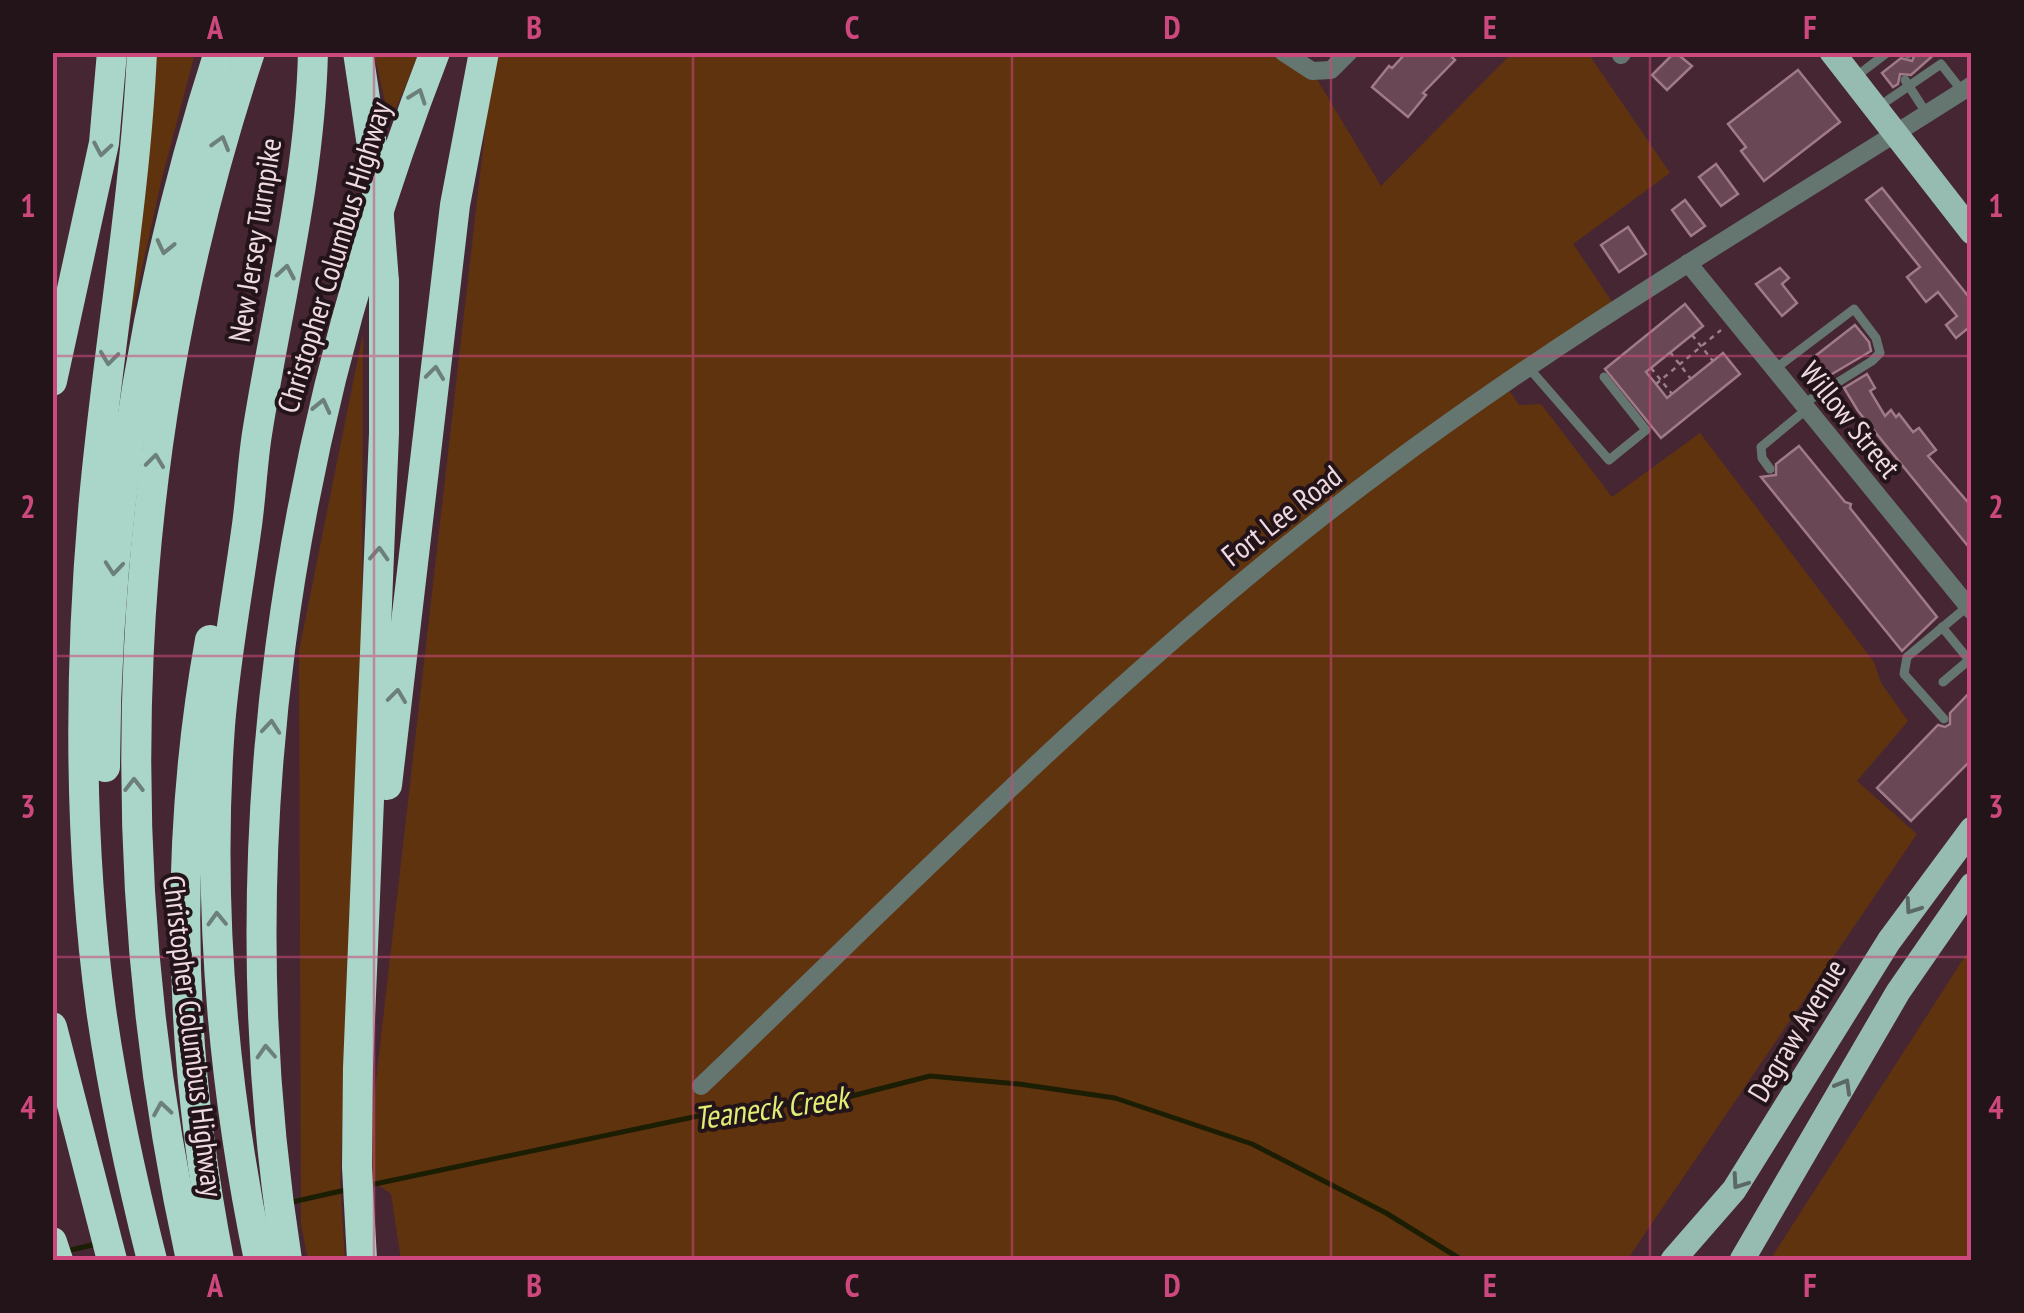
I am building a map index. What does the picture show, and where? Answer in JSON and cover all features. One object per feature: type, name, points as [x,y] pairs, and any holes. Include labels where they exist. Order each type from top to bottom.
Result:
[{"type":"highway","points":[[52,381],[104,143],[112,52]]},
{"type":"highway","points":[[142,52],[133,166],[98,453],[86,627],[86,817],[97,973],[119,1114],[150,1256]]},
{"type":"highway","points":[[97,973],[108,865],[105,740],[122,478],[163,256],[219,52]]},
{"type":"highway","name":"Christopher Columbus Highway","points":[[193,1202],[157,1074],[139,908],[134,779],[138,630],[157,446],[175,336],[204,207],[250,52]]},
{"type":"highway","name":"New Jersey Turnpike","points":[[256,437],[303,166],[312,52]]},
{"type":"highway","points":[[358,52],[375,166],[384,282],[385,417],[357,1167],[362,1260]]},
{"type":"highway","name":"Christopher Columbus Highway","points":[[287,1260],[268,1227],[277,1184],[264,1031],[262,900],[270,732],[283,619],[308,470],[343,325],[376,217],[435,52]]},
{"type":"highway","points":[[365,932],[381,837],[455,205],[484,52]]},
{"type":"highway","points":[[203,1251],[193,1202],[186,1015],[187,839],[197,724],[212,630],[230,526],[256,437]]},
{"type":"highway","points":[[256,437],[224,688],[215,839],[221,991],[246,1190],[268,1227],[259,1260]]},
{"type":"highway","points":[[52,1027],[112,1260]]},
{"type":"highway","points":[[52,1242],[58,1260]]},
{"type":"main road","points":[[1832,52],[1958,205],[1972,232]]},
{"type":"main road","name":"Degraw Avenue","points":[[1673,1260],[1734,1190],[1889,940],[1972,829]]},
{"type":"main road","points":[[1742,1260],[1914,967],[1972,885]]},
{"type":"street","points":[[1284,52],[1312,71],[1331,70],[1350,52]]},
{"type":"street","name":"Fort Lee Road","points":[[701,1086],[1156,652],[1383,470],[1522,371],[1688,263],[1968,90]]},
{"type":"street","name":"Willow Street","points":[[1688,263],[1970,608]]},
{"type":"lane","points":[[1852,79],[1886,54],[1892,65]]},
{"type":"lane","points":[[1876,109],[1907,82],[1941,64],[1968,90]]},
{"type":"lane","points":[[1907,82],[1927,114]]},
{"type":"lane","points":[[1770,469],[1762,458],[1762,445],[1805,407],[1880,352],[1876,338],[1854,309],[1775,369]]},
{"type":"lane","points":[[1522,371],[1609,460],[1646,430],[1604,377]]},
{"type":"lane","points":[[1944,719],[1904,674],[1903,664],[1942,627],[1970,608]]},
{"type":"lane","points":[[1942,627],[1969,660],[1942,682]]},
{"type":"path","points":[[1656,384],[1734,319]]},
{"type":"path","points":[[1692,335],[1712,361]]},
{"type":"path","points":[[1670,352],[1692,379]]},
{"type":"path","points":[[1651,368],[1672,394]]},
{"type":"shaded area","points":[[152,53],[195,53],[125,344]]},
{"type":"shaded area","points":[[374,53],[419,53],[390,123]]},
{"type":"shaded area","points":[[494,53],[1283,53],[1312,71],[1381,186],[1512,53],[1588,53],[1670,173],[1573,244],[1617,309],[1505,384],[1519,405],[1541,404],[1612,497],[1700,433],[1874,662],[1881,683],[1908,721],[1857,781],[1917,834],[1627,1260],[401,1260],[391,1194],[365,1176]]},
{"type":"shaded area","points":[[363,333],[362,638],[340,1183],[345,1260],[308,1260],[301,1224],[299,651]]},
{"type":"shaded area","points":[[1971,947],[1971,1260],[1770,1260]]},
{"type":"building","points":[[1407,52],[1447,52],[1455,60],[1423,93],[1426,95],[1408,117],[1372,87]]},
{"type":"building","points":[[1675,52],[1692,66],[1667,90],[1652,75]]},
{"type":"building","points":[[1916,52],[1937,52],[1911,75],[1900,74],[1893,87],[1882,73],[1901,58],[1912,61]]},
{"type":"building","points":[[1798,70],[1840,122],[1764,181],[1741,151],[1746,147],[1728,124]]},
{"type":"building","points":[[1716,164],[1738,194],[1721,206],[1699,177]]},
{"type":"building","points":[[1882,188],[1972,301],[1972,335],[1967,329],[1956,338],[1946,325],[1957,316],[1938,292],[1926,302],[1907,277],[1920,267],[1866,200]]},
{"type":"building","points":[[1685,200],[1705,226],[1691,236],[1672,210]]},
{"type":"building","points":[[1628,227],[1646,254],[1619,272],[1601,245]]},
{"type":"building","points":[[1780,268],[1789,278],[1782,284],[1797,303],[1782,316],[1756,284]]},
{"type":"building","points":[[1685,304],[1703,326],[1646,372],[1667,398],[1723,353],[1740,374],[1661,438],[1605,369]]},
{"type":"building","points":[[1855,325],[1869,342],[1871,351],[1822,380],[1812,368],[1819,363],[1814,357]]},
{"type":"building","points":[[1867,374],[1875,388],[1870,391],[1885,416],[1891,410],[1913,432],[1919,428],[1936,450],[1928,456],[1972,507],[1972,551],[1858,411],[1844,388]]},
{"type":"building","points":[[1799,446],[1845,502],[1851,504],[1850,508],[1937,617],[1902,651],[1761,477],[1776,475],[1776,464]]},
{"type":"building","points":[[1972,690],[1972,759],[1911,821],[1877,788],[1938,725],[1950,724],[1950,713]]},
{"type":"waterway","name":"Teaneck Creek","points":[[370,1185],[722,1111],[840,1099],[930,1076],[1115,1098],[1252,1144],[1386,1213],[1462,1260]]},
{"type":"waterway","name":"Teaneck Creek","points":[[292,1202],[350,1189]]},
{"type":"waterway","name":"Teaneck Creek","points":[[67,1251],[96,1244]]}]
